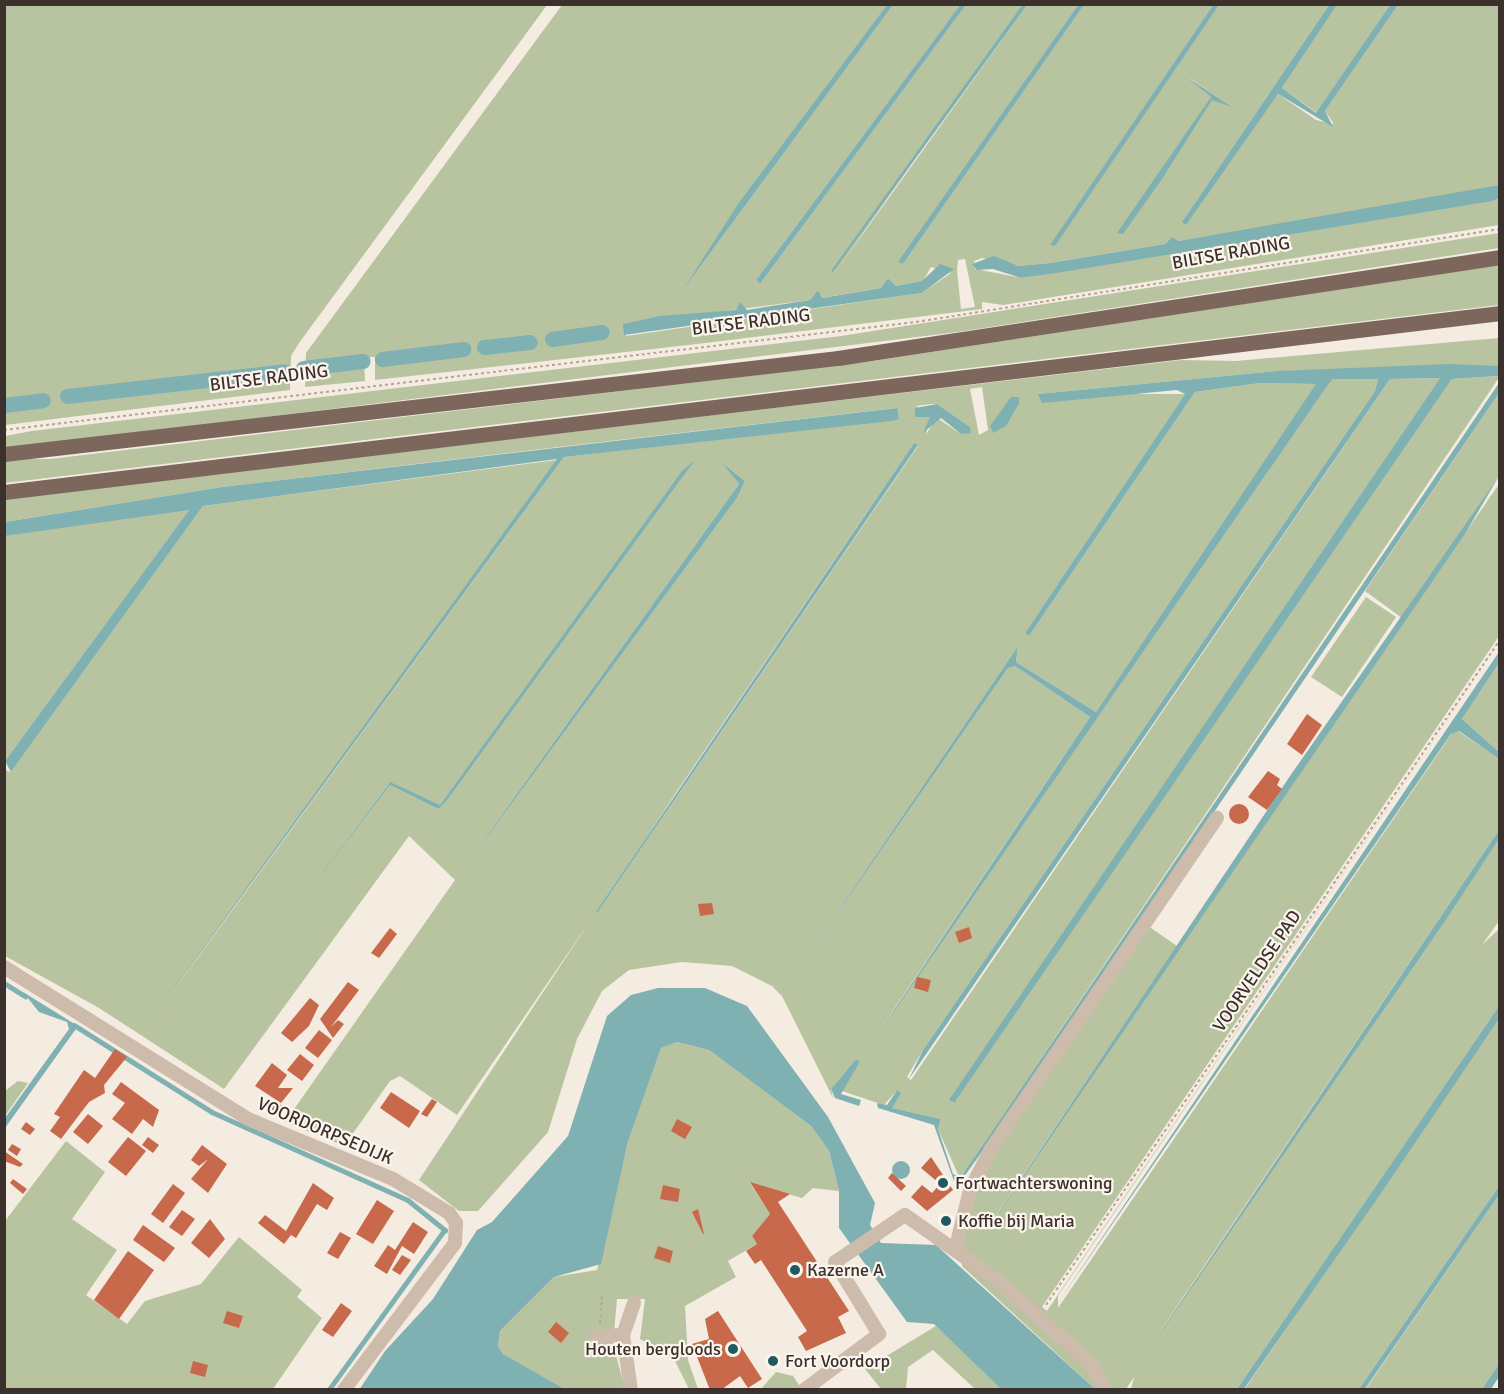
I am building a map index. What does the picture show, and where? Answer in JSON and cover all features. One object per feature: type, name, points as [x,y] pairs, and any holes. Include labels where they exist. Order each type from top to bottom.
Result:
[{"type":"main road","points":[[4,454],[838,358],[1500,257]]},
{"type":"main road","points":[[4,492],[1500,314]]},
{"type":"street","points":[[956,1246],[970,1190],[992,1149],[1217,818]]},
{"type":"street","name":"VOORDORPSEDIJK","points":[[4,967],[248,1119],[393,1179],[449,1213],[456,1223],[455,1243],[345,1389]]},
{"type":"street","points":[[804,1389],[879,1334],[835,1262],[905,1215],[956,1246],[1038,1317],[1090,1364],[1105,1389]]},
{"type":"street","points":[[632,1389],[622,1335],[634,1303]]},
{"type":"street","points":[[596,1336],[622,1335]]},
{"type":"path","name":"BILTSE RADING","points":[[4,430],[916,322],[1500,229]]},
{"type":"path","name":"VOORVELDSE PAD","points":[[1038,1317],[1500,640]]},
{"type":"path","points":[[600,1315],[602,1296]]},
{"type":"green space","points":[[4,5],[547,5],[299,343],[291,356],[290,390],[5,425]]},
{"type":"green space","points":[[562,5],[887,5],[683,290],[893,5],[960,5],[756,280],[760,284],[966,5],[1023,5],[835,273],[1027,5],[1078,5],[899,262],[903,264],[1084,5],[1213,5],[1051,244],[1219,5],[1329,5],[1182,222],[1278,94],[1316,120],[1334,124],[1325,111],[1398,5],[1499,5],[1499,185],[1303,222],[1179,241],[1172,237],[1165,244],[1050,263],[1018,266],[982,258],[974,261],[975,269],[1022,278],[1499,198],[1499,225],[1003,305],[982,302],[982,309],[375,380],[375,357],[364,357],[365,381],[305,387],[306,353]],"holes":[[[1186,76],[1230,106],[1212,99],[1123,234],[1211,97]],[[965,259],[975,307],[961,309],[958,260]],[[931,267],[951,273],[922,293],[626,336],[624,324],[810,300],[818,290],[821,298],[881,288],[888,278],[896,286],[923,281]]]},
{"type":"green space","points":[[1337,5],[1390,5],[1317,113],[1282,88]]},
{"type":"green space","points":[[1499,233],[1499,248],[958,332],[5,449],[5,436],[32,431],[841,336]]},
{"type":"green space","points":[[1499,265],[1499,305],[5,483],[5,459],[50,459],[873,361]]},
{"type":"green space","points":[[1499,338],[1499,366],[1277,371],[1038,394],[1185,394],[1025,633],[1029,636],[1195,392],[1260,383],[1317,384],[1096,712],[1016,662],[1018,646],[800,967],[1008,668],[1015,666],[1090,717],[870,1045],[1328,385],[1333,379],[1378,379],[1375,391],[923,1050],[907,1077],[911,1080],[1390,379],[1440,378],[950,1100],[953,1103],[1452,379],[1500,376],[960,1179],[938,1129],[941,1119],[892,1108],[897,1090],[884,1105],[842,1091],[860,1062],[856,1059],[831,1089],[833,1098],[782,996],[772,986],[732,966],[682,962],[629,970],[602,991],[577,1039],[548,1132],[478,1211],[459,1211],[419,1180],[590,921],[457,1115],[400,1076],[390,1081],[344,1146],[285,1122],[455,880],[409,836],[224,1089],[99,1008],[5,956],[5,770],[11,772],[203,506],[557,460],[146,1028],[564,457],[899,419],[896,408],[222,487],[5,522],[4,499],[1181,360],[1236,361]],"holes":[[[982,387],[988,430],[979,435],[970,389]],[[937,404],[970,427],[961,434],[937,418],[926,434],[930,417],[916,406]],[[914,443],[918,446],[597,913],[675,794]],[[695,460],[440,808],[390,785],[326,868],[389,783],[440,805]],[[721,462],[745,481],[737,498],[462,870],[739,484]]]},
{"type":"green space","points":[[1499,393],[1499,476],[1402,618],[1365,591]]},
{"type":"green space","points":[[1499,484],[1499,636],[1042,1307],[1047,1311],[1499,644],[1058,1296],[1058,1308],[1455,729],[1499,759],[1499,830],[1140,1361],[1499,839],[1499,921],[1482,945],[1499,929],[1499,1006],[1237,1389],[1131,1389],[1134,1377],[1126,1389],[1095,1389],[962,1266],[961,1240],[971,1202],[989,1163],[1148,926],[1177,946],[976,1245]]},
{"type":"green space","points":[[185,508],[189,510],[5,761],[4,536]]},
{"type":"green space","points":[[1366,597],[1396,617],[1342,697],[1311,677]]},
{"type":"green space","points":[[1499,663],[1499,752],[1462,719]]},
{"type":"green space","points":[[1499,1019],[1499,1186],[1359,1389],[1244,1390]]},
{"type":"green space","points":[[677,1042],[709,1050],[811,1126],[829,1151],[839,1191],[813,1188],[802,1198],[750,1183],[770,1214],[752,1236],[757,1244],[728,1261],[736,1277],[685,1306],[688,1360],[698,1389],[689,1389],[675,1361],[640,1339],[645,1299],[617,1299],[613,1344],[625,1389],[564,1390],[503,1354],[498,1346],[500,1331],[554,1277],[597,1270],[627,1145],[661,1048]]},
{"type":"green space","points":[[18,1081],[28,1083],[5,1116],[5,1091]]},
{"type":"green space","points":[[66,1141],[105,1172],[72,1219],[117,1250],[86,1295],[127,1324],[145,1301],[201,1284],[239,1237],[302,1290],[297,1297],[322,1318],[273,1389],[5,1390],[5,1221]]},
{"type":"green space","points":[[1499,1195],[1499,1364],[1482,1389],[1365,1390]]},
{"type":"green space","points":[[936,1326],[1001,1389],[975,1389],[933,1350],[908,1367],[906,1389],[881,1389],[865,1369]]},
{"type":"green space","points":[[776,1372],[793,1376],[802,1390],[760,1390]]},
{"type":"water","points":[[1023,4],[1027,5],[833,272],[831,271]]},
{"type":"water","points":[[887,5],[893,5],[683,290],[738,204]]},
{"type":"water","points":[[960,5],[966,5],[760,284],[756,280]]},
{"type":"water","points":[[1078,5],[1084,5],[903,264],[898,262]]},
{"type":"water","points":[[1213,5],[1219,5],[1055,246],[1050,245]]},
{"type":"water","points":[[1329,5],[1337,5],[1282,88],[1316,113],[1390,5],[1398,5],[1325,111],[1333,127],[1278,94],[1186,225],[1182,222]]},
{"type":"water","points":[[1185,76],[1232,107],[1212,100],[1162,179],[1123,234],[1117,233],[1211,97]]},
{"type":"water","points":[[1499,185],[1499,198],[1492,201],[1063,272],[1021,278],[993,269],[977,270],[972,264],[994,256],[1018,266],[1050,263],[1165,244],[1172,237],[1179,241]]},
{"type":"water","points":[[940,264],[954,269],[922,293],[624,335],[623,324],[660,316],[736,310],[740,302],[747,310],[810,300],[818,290],[822,298],[881,288],[888,278],[896,286],[922,281]]},
{"type":"water","points":[[1450,364],[1499,366],[1499,376],[1452,379],[954,1103],[949,1100],[1440,378],[1390,379],[909,1079],[923,1050],[1375,391],[1378,379],[1333,379],[1328,385],[870,1046],[1090,717],[1015,666],[1008,668],[800,967],[1018,646],[1016,662],[1096,712],[1316,384],[1260,383],[1195,392],[1029,636],[1025,633],[1185,394],[1177,390],[1042,403],[1038,394],[1277,371]]},
{"type":"water","points":[[1499,383],[1499,393],[1004,1121],[961,1181],[954,1181],[934,1125],[878,1108],[877,1103],[887,1105],[897,1090],[901,1093],[892,1108],[941,1119],[938,1129],[953,1174],[961,1177]]},
{"type":"water","points":[[1011,397],[1019,397],[1019,403],[1006,426],[993,433],[990,426]]},
{"type":"water","points":[[937,404],[970,427],[971,433],[961,434],[941,418],[923,433],[930,417],[915,417],[915,408]]},
{"type":"water","points":[[897,408],[899,419],[891,421],[564,457],[145,1028],[557,459],[203,506],[11,772],[5,761],[189,510],[5,536],[5,522],[222,487]]},
{"type":"water","points":[[914,443],[918,445],[597,913],[596,912]]},
{"type":"water","points":[[695,460],[440,808],[390,785],[311,888],[390,782],[440,805],[682,471]]},
{"type":"water","points":[[721,462],[745,481],[737,498],[455,880],[739,484]]},
{"type":"water","points":[[1499,476],[1465,534],[976,1246],[1290,776]]},
{"type":"water","points":[[1499,652],[1499,663],[1462,719],[1499,752],[1499,759],[1459,731],[1451,734],[1055,1307]]},
{"type":"water","points":[[1499,830],[1499,839],[1443,924],[1141,1361]]},
{"type":"water","points":[[658,988],[705,988],[747,1006],[828,1117],[875,1203],[870,1225],[881,1243],[936,1245],[1095,1389],[1001,1389],[934,1324],[907,1322],[839,1228],[839,1191],[829,1151],[811,1126],[709,1050],[677,1042],[661,1048],[627,1145],[601,1264],[554,1277],[500,1331],[498,1346],[503,1354],[564,1389],[359,1390],[385,1351],[433,1299],[477,1230],[492,1222],[568,1136],[607,1016],[631,995]]},
{"type":"water","points":[[23,992],[78,1026],[5,1128],[5,1118],[69,1029],[67,1022],[39,1012]]},
{"type":"water","points":[[1499,1006],[1499,1019],[1377,1199],[1244,1389],[1237,1389]]},
{"type":"water","points":[[856,1059],[860,1062],[841,1094],[861,1100],[859,1106],[835,1098],[831,1089]]},
{"type":"water","points":[[901,1161],[907,1164],[910,1170],[907,1176],[901,1179],[895,1176],[892,1170],[895,1164]]},
{"type":"water","points":[[1499,1186],[1499,1195],[1365,1389],[1359,1389]]},
{"type":"water","points":[[1499,1364],[1499,1377],[1491,1389],[1482,1389]]},
{"type":"building","points":[[1307,714],[1322,725],[1302,755],[1287,744]]},
{"type":"building","points":[[1268,771],[1280,779],[1277,785],[1282,789],[1267,810],[1248,797]]},
{"type":"building","points":[[1239,804],[1246,807],[1249,814],[1246,821],[1239,824],[1232,821],[1229,814],[1232,807]]},
{"type":"building","points":[[712,903],[714,914],[700,916],[698,904]]},
{"type":"building","points":[[969,927],[972,938],[959,943],[955,932]]},
{"type":"building","points":[[390,928],[397,934],[379,958],[371,953]]},
{"type":"building","points":[[917,977],[931,980],[928,992],[914,988]]},
{"type":"building","points":[[348,982],[359,990],[331,1027],[338,1020],[344,1024],[333,1038],[320,1019]]},
{"type":"building","points":[[310,998],[319,1005],[309,1026],[292,1042],[281,1033]]},
{"type":"building","points":[[319,1030],[332,1040],[318,1058],[305,1048]]},
{"type":"building","points":[[115,1049],[127,1057],[104,1085],[105,1093],[89,1102],[61,1139],[50,1131],[60,1117],[54,1114],[84,1070],[95,1078]]},
{"type":"building","points":[[300,1054],[314,1065],[302,1081],[287,1070]]},
{"type":"building","points":[[272,1063],[287,1075],[278,1088],[293,1088],[281,1103],[255,1086]]},
{"type":"building","points":[[121,1082],[159,1110],[153,1127],[143,1119],[132,1134],[112,1119],[125,1103],[112,1094]]},
{"type":"building","points":[[391,1092],[420,1111],[409,1128],[380,1108]]},
{"type":"building","points":[[432,1099],[437,1102],[427,1117],[421,1114]]},
{"type":"building","points":[[277,1102],[284,1107],[279,1115],[271,1109]]},
{"type":"building","points":[[88,1114],[103,1126],[88,1144],[73,1132]]},
{"type":"building","points":[[677,1119],[692,1127],[685,1139],[671,1131]]},
{"type":"building","points":[[26,1122],[35,1129],[30,1135],[21,1129]]},
{"type":"building","points":[[128,1137],[146,1151],[126,1176],[108,1162]]},
{"type":"building","points":[[148,1137],[159,1145],[153,1153],[142,1145]]},
{"type":"building","points":[[12,1144],[21,1149],[17,1156],[8,1150]]},
{"type":"building","points":[[202,1145],[227,1164],[208,1193],[191,1179],[208,1159],[199,1166],[191,1160]]},
{"type":"building","points":[[4,1151],[23,1164],[20,1167],[4,1161]]},
{"type":"building","name":"Fortwachterswoning","points":[[931,1157],[953,1190],[927,1211],[911,1197],[922,1185],[932,1193],[940,1184],[921,1168]]},
{"type":"building","points":[[892,1173],[906,1186],[901,1191],[888,1178]]},
{"type":"building","points":[[13,1179],[27,1189],[23,1194],[10,1183]]},
{"type":"building","name":"Kazerne A","points":[[750,1182],[790,1194],[778,1202],[849,1311],[838,1317],[846,1333],[806,1351],[798,1337],[807,1331],[761,1260],[755,1264],[746,1251],[757,1244],[752,1236],[770,1214]]},
{"type":"building","points":[[313,1183],[334,1198],[327,1210],[317,1204],[296,1238],[291,1235],[284,1244],[258,1223],[265,1215],[286,1231]]},
{"type":"building","points":[[173,1184],[185,1193],[163,1223],[151,1214]]},
{"type":"building","points":[[663,1185],[680,1189],[678,1202],[660,1199]]},
{"type":"building","points":[[377,1200],[394,1211],[373,1244],[356,1234]]},
{"type":"building","points":[[698,1209],[704,1234],[692,1212]]},
{"type":"building","points":[[182,1210],[195,1219],[182,1236],[169,1227]]},
{"type":"building","points":[[210,1219],[225,1239],[209,1258],[191,1243]]},
{"type":"building","points":[[413,1222],[428,1232],[414,1254],[402,1246],[387,1274],[374,1266],[388,1245],[395,1250]]},
{"type":"building","points":[[143,1225],[175,1248],[164,1262],[133,1240]]},
{"type":"building","points":[[340,1232],[351,1238],[338,1259],[327,1253]]},
{"type":"building","points":[[658,1246],[673,1251],[670,1263],[654,1258]]},
{"type":"building","points":[[128,1251],[154,1270],[119,1319],[94,1300]]},
{"type":"building","points":[[402,1255],[411,1260],[400,1275],[392,1270]]},
{"type":"building","points":[[341,1303],[352,1311],[333,1337],[322,1330]]},
{"type":"building","points":[[227,1311],[243,1316],[239,1328],[223,1323]]},
{"type":"building","points":[[718,1311],[762,1379],[748,1388],[740,1376],[721,1390],[710,1390],[692,1344],[709,1339],[705,1319]]},
{"type":"building","points":[[556,1322],[569,1333],[561,1343],[548,1332]]},
{"type":"building","points":[[193,1361],[208,1365],[205,1377],[190,1373]]},
{"type":"waterway","points":[[552,339],[602,332]]},
{"type":"waterway","points":[[484,347],[530,342]]},
{"type":"waterway","points":[[382,359],[463,349]]},
{"type":"waterway","points":[[303,368],[363,361]]},
{"type":"waterway","points":[[67,396],[285,371]]},
{"type":"waterway","points":[[4,405],[43,400]]},
{"type":"waterway","points":[[4,983],[25,996]]},
{"type":"waterway","points":[[74,1025],[212,1112],[408,1200],[445,1230],[329,1390]]},
{"type":"place","name":"Fortwachterswoning","points":[[943,1183]]},
{"type":"place","name":"Koffie bij Maria","points":[[946,1221]]},
{"type":"place","name":"Kazerne A","points":[[795,1270]]},
{"type":"place","name":"Houten bergloods","points":[[733,1349]]},
{"type":"place","name":"Fort Voordorp","points":[[773,1361]]}]
